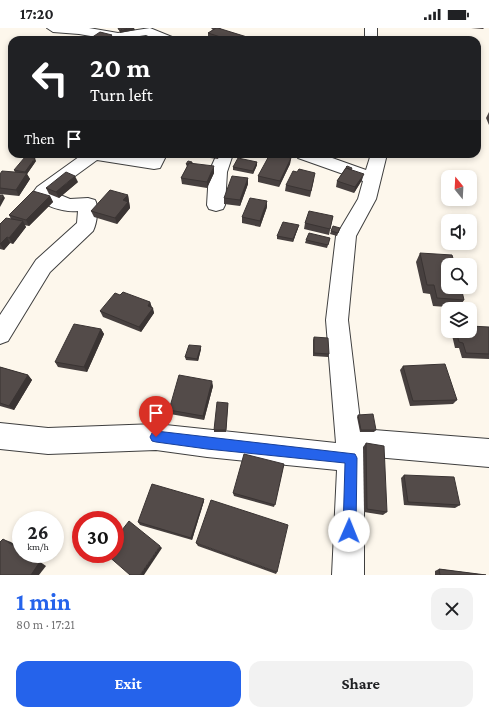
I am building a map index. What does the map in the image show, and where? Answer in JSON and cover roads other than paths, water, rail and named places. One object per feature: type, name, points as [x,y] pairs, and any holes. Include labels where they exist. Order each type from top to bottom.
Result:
[{"type":"street","points":[[53,28],[95,31],[114,36]]},
{"type":"street","points":[[122,36],[147,30],[159,36]]},
{"type":"street","points":[[0,334],[43,266],[86,226],[88,204],[68,206],[42,194],[43,191],[88,158]]},
{"type":"street","points":[[118,158],[154,164],[157,158]]},
{"type":"street","points":[[216,206],[218,171],[223,158]]},
{"type":"street","points":[[316,158],[373,178]]},
{"type":"street","points":[[348,575],[351,450],[341,374],[337,320],[346,236],[367,199],[378,158]]},
{"type":"street","points":[[0,436],[48,441],[156,437],[207,444],[351,450],[489,453]]}]
